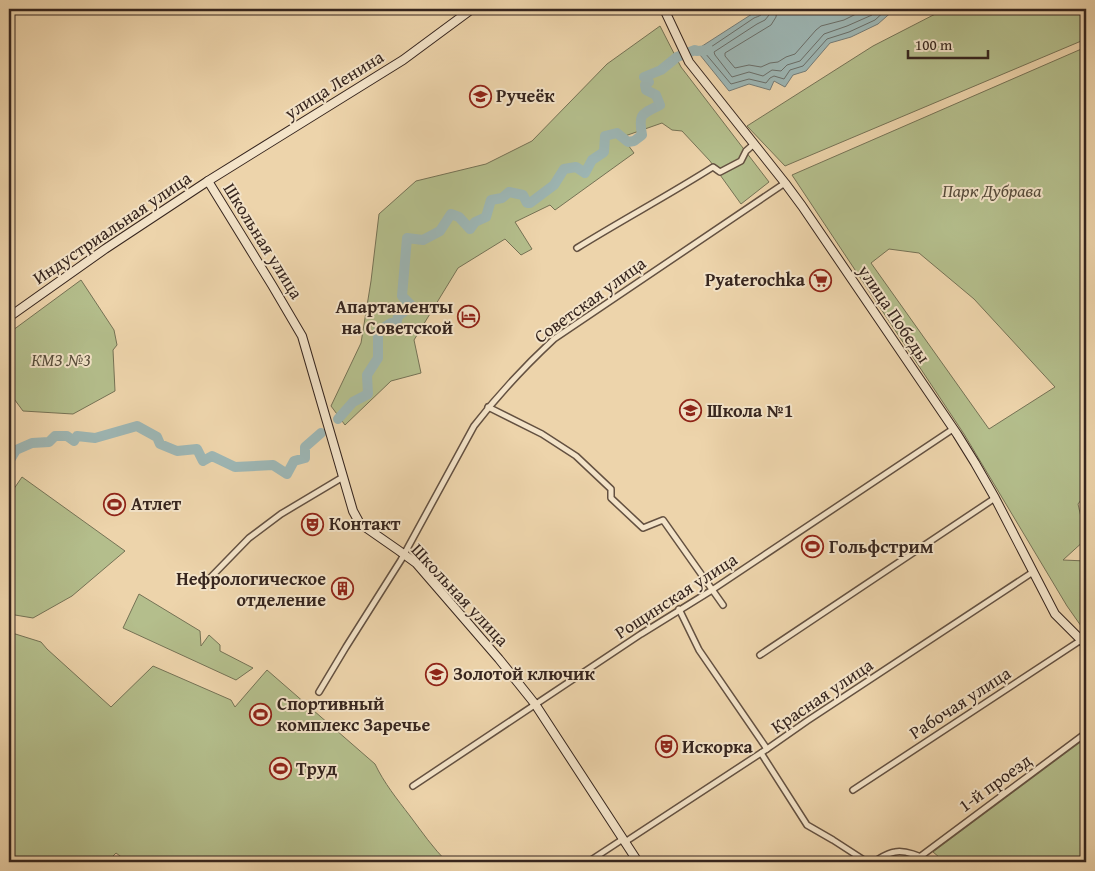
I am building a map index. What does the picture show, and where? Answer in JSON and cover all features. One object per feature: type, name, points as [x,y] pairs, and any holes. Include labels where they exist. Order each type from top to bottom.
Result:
[{"type":"main road","name":"улица Ленина","points":[[208,181],[403,60],[472,9]]},
{"type":"main road","name":"улица Победы","points":[[664,9],[689,62],[785,183],[837,256],[976,463],[1055,614],[1084,642]]},
{"type":"main road","name":"Индустриальная улица","points":[[9,318],[106,249],[208,181]]},
{"type":"main road","name":"Школьная улица","points":[[208,181],[302,336],[353,511],[365,527],[416,563],[499,659],[535,704],[638,862]]},
{"type":"street","points":[[577,248],[621,220],[714,167],[720,172],[741,161],[746,151],[754,144]]},
{"type":"street","name":"Советская улица","points":[[319,692],[404,554],[474,426],[488,407],[535,356],[554,339],[785,183]]},
{"type":"street","points":[[488,407],[542,434],[576,456],[611,489],[610,498],[643,528],[663,520],[724,605]]},
{"type":"street","name":"Рощинская улица","points":[[413,786],[953,429]]},
{"type":"street","points":[[211,577],[248,538],[281,514],[343,477]]},
{"type":"street","points":[[760,655],[995,498]]},
{"type":"street","name":"Красная улица","points":[[588,862],[761,753],[806,721],[1034,572]]},
{"type":"street","points":[[679,609],[699,650],[767,749]]},
{"type":"street","name":"Рабочая улица","points":[[853,790],[1084,642]]},
{"type":"street","name":"1-й проезд","points":[[920,856],[1086,733]]},
{"type":"street","points":[[761,753],[807,825],[867,862]]},
{"type":"street","points":[[872,862],[896,851],[920,856],[929,862]]},
{"type":"green space","points":[[945,9],[1086,9],[1086,39],[785,166],[747,126],[873,46]]},
{"type":"green space","points":[[660,26],[681,67],[769,182],[741,204],[710,161],[682,131],[672,130],[662,123],[622,137],[634,153],[555,210],[550,205],[515,222],[532,249],[521,255],[505,239],[458,268],[414,340],[421,373],[391,381],[345,425],[331,406],[361,343],[379,214],[416,181],[486,164],[532,141],[607,64]]},
{"type":"green space","name":"Парк Дубрава","points":[[1086,47],[1086,497],[1084,496],[1078,504],[1086,539],[1063,560],[1086,561],[1086,633],[1067,606],[964,434],[792,175]],"holes":[[[889,249],[919,253],[974,299],[1055,387],[989,429],[871,263]]]},
{"type":"green space","name":"КМЗ №3","points":[[81,280],[114,330],[117,345],[113,350],[115,391],[73,414],[23,411],[9,392],[9,333]]},
{"type":"green space","points":[[22,477],[125,551],[72,596],[33,618],[9,614],[9,496]]},
{"type":"green space","points":[[139,594],[200,631],[201,646],[209,635],[220,645],[220,651],[253,668],[236,680],[123,628]]},
{"type":"green space","points":[[9,632],[41,642],[111,707],[153,666],[231,700],[235,707],[267,670],[375,764],[382,778],[432,846],[447,862],[128,862],[116,853],[113,856],[121,862],[9,862]]},
{"type":"green space","points":[[1086,738],[1086,862],[945,862],[933,852]]},
{"type":"water","points":[[763,9],[895,9],[878,24],[851,37],[830,43],[806,71],[793,75],[785,87],[774,81],[770,90],[749,84],[729,91],[696,50]]},
{"type":"waterway","points":[[338,419],[353,402],[368,394],[367,375],[378,358],[378,331],[391,323],[396,325],[398,316],[412,306],[402,296],[407,238],[423,240],[440,231],[451,214],[459,217],[470,229],[475,222],[486,217],[491,200],[502,198],[509,192],[523,195],[527,203],[530,203],[554,185],[564,169],[576,167],[585,173],[592,160],[604,152],[605,136],[617,133],[628,142],[634,141],[642,135],[641,118],[649,110],[660,105],[656,95],[646,90],[645,85],[649,82],[644,77],[661,70],[677,57],[695,50],[709,50]]},
{"type":"waterway","points":[[9,460],[16,450],[32,443],[49,442],[55,436],[67,436],[74,441],[77,436],[95,438],[137,426],[157,437],[160,444],[177,451],[197,449],[203,461],[212,456],[235,467],[273,465],[287,474],[294,461],[305,458],[305,447],[321,433]]},
{"type":"place","name":"Ручеёк","points":[[480,96]]},
{"type":"place","name":"Pyaterochka","points":[[821,280]]},
{"type":"place","name":"Апартаменты на Советской","points":[[469,317]]},
{"type":"place","name":"Школа №1","points":[[691,411]]},
{"type":"place","name":"Атлет","points":[[115,504]]},
{"type":"place","name":"Контакт","points":[[313,524]]},
{"type":"place","name":"Гольфстрим","points":[[813,547]]},
{"type":"place","name":"Нефрологическое отделение","points":[[342,589]]},
{"type":"place","name":"Золотой ключик","points":[[437,674]]},
{"type":"place","name":"Спортивный комплекс Заречье","points":[[261,714]]},
{"type":"place","name":"Искорка","points":[[666,747]]},
{"type":"place","name":"Труд","points":[[280,769]]}]
